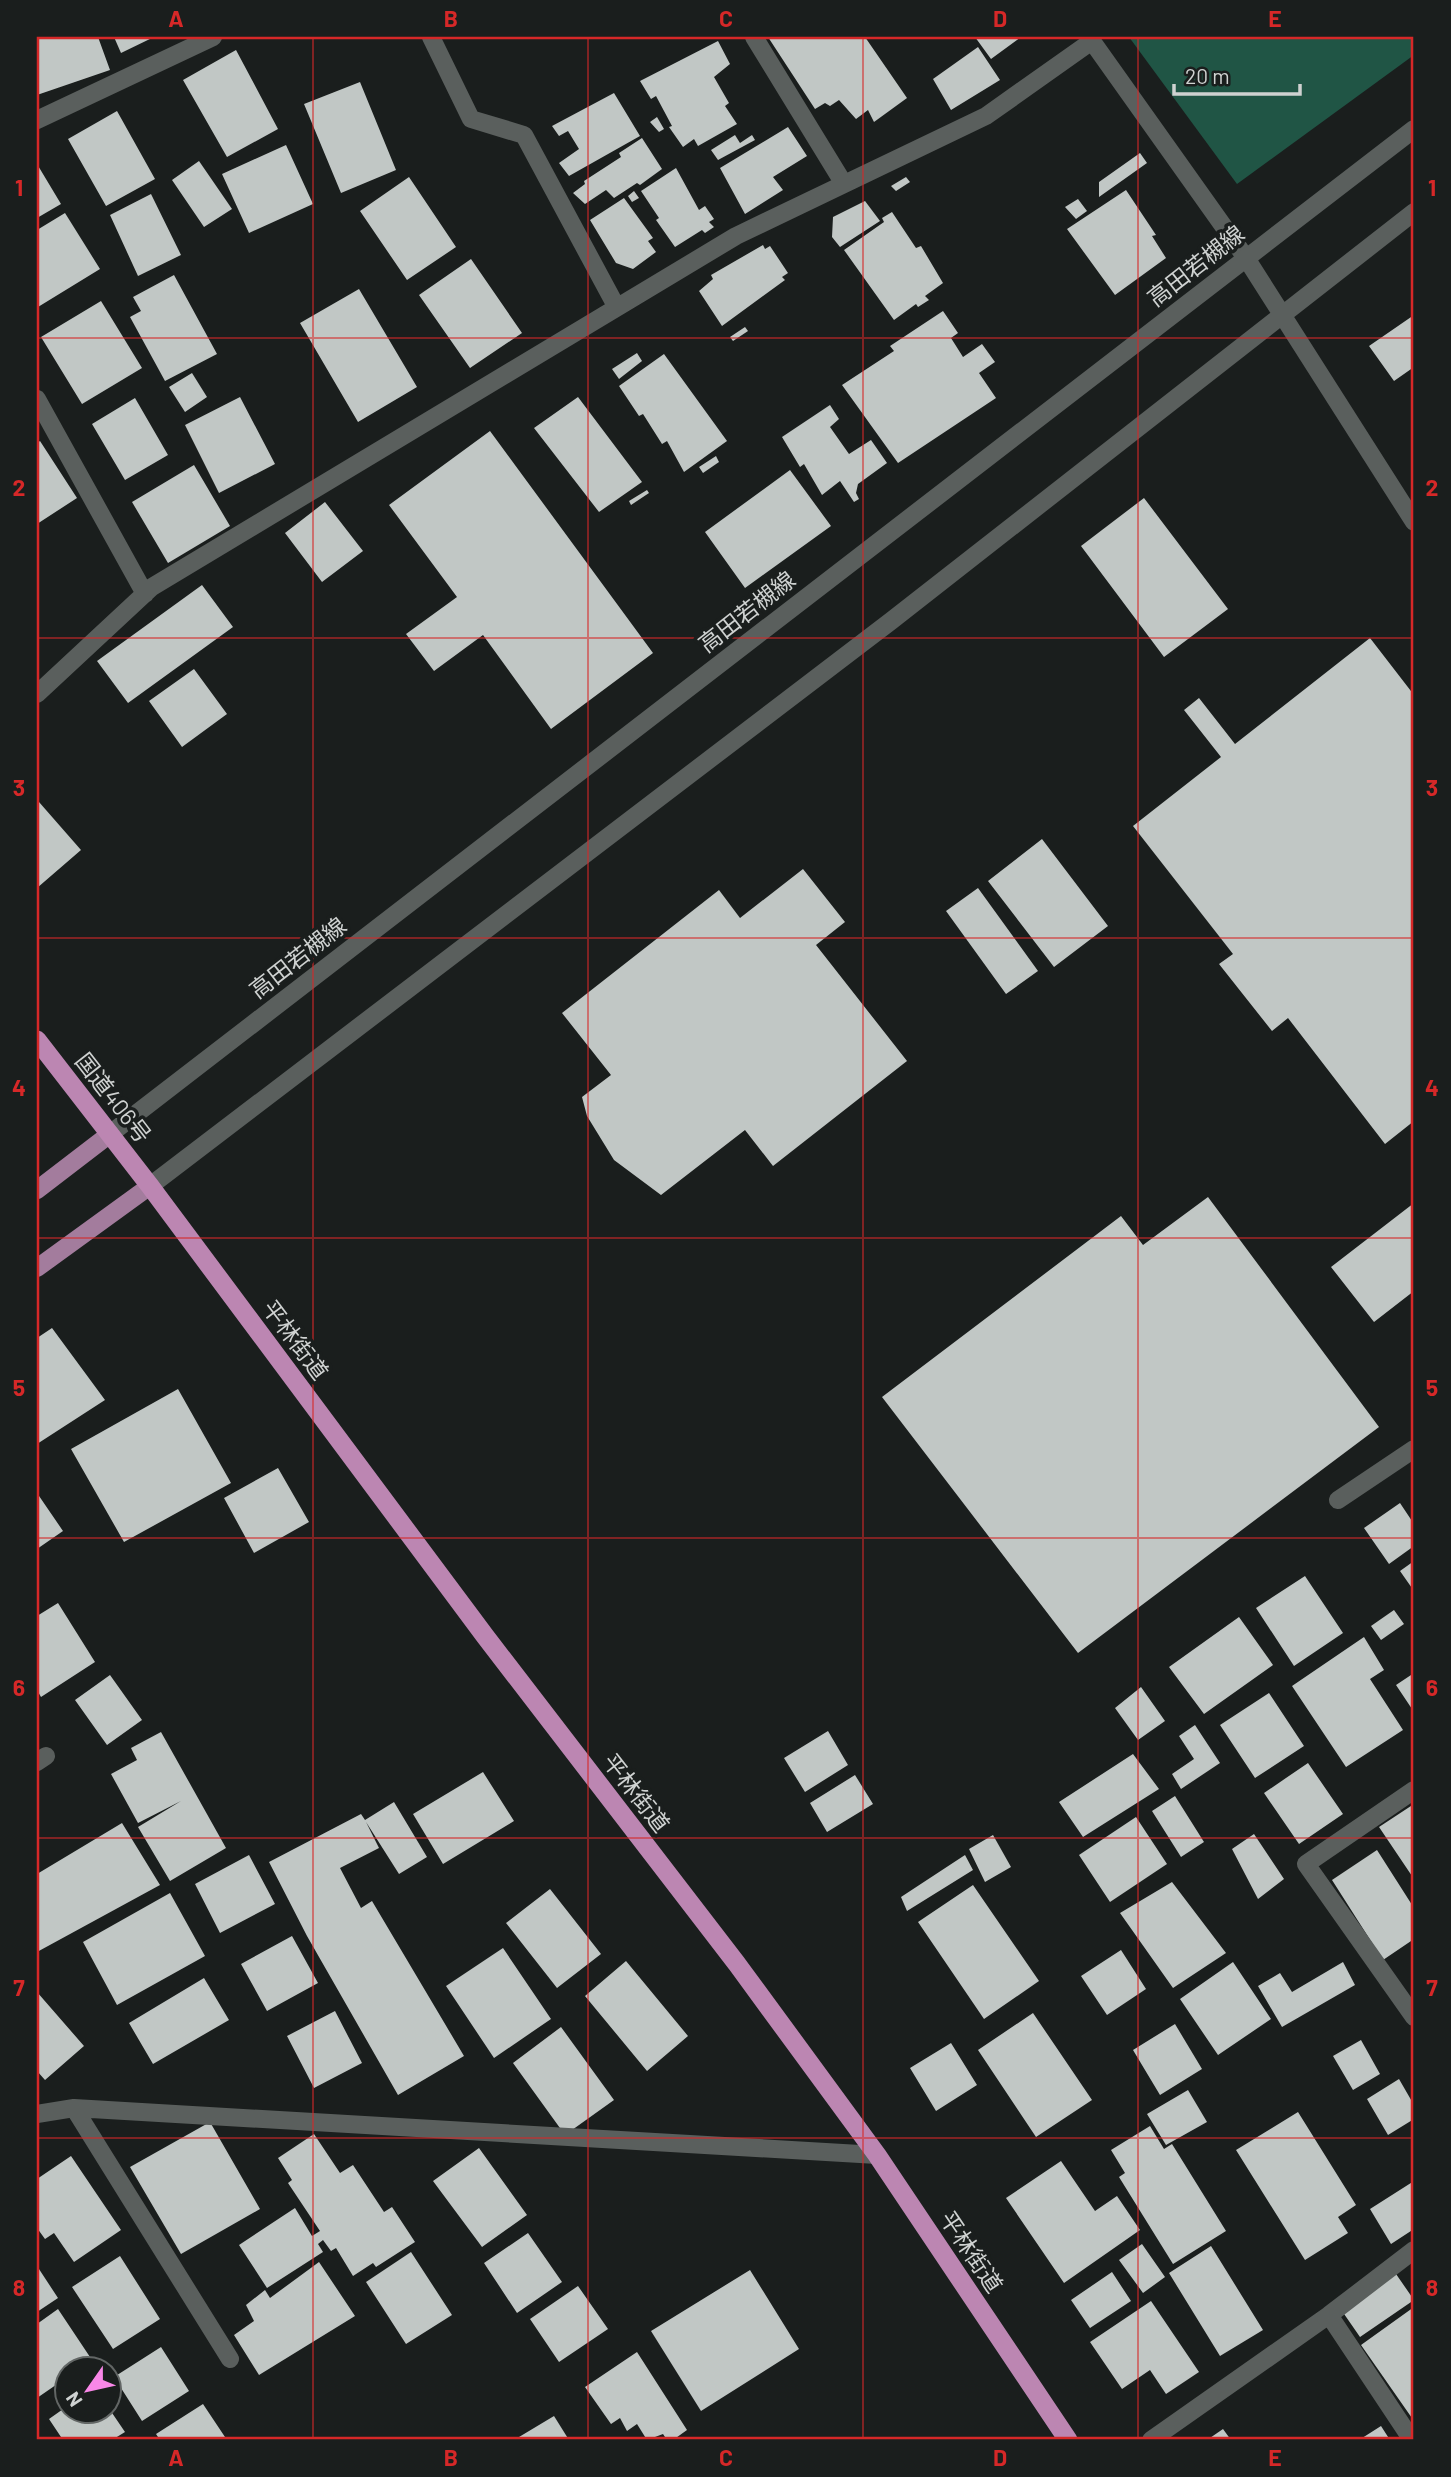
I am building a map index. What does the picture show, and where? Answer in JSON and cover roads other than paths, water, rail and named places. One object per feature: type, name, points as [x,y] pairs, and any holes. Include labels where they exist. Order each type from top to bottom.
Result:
[{"type":"highway","name":"国道406号","points":[[37,1040],[150,1186]]},
{"type":"highway","name":"平林街道","points":[[150,1186],[485,1636],[737,1964],[877,2155],[1068,2440]]},
{"type":"main road","points":[[37,1190],[110,1134]]},
{"type":"main road","points":[[37,1268],[150,1186]]},
{"type":"street","points":[[37,120],[213,37]]},
{"type":"street","points":[[431,37],[471,120],[524,135],[616,306]]},
{"type":"street","points":[[754,37],[844,184]]},
{"type":"street","points":[[37,694],[145,594],[616,306],[736,236],[986,116],[1091,39],[1245,258],[1414,522]]},
{"type":"street","name":"高田若槻線","points":[[110,1134],[1414,130]]},
{"type":"street","points":[[150,1186],[849,654],[1414,212]]},
{"type":"street","points":[[37,399],[145,594]]},
{"type":"street","points":[[1338,1500],[1414,1450]]},
{"type":"street","points":[[1414,1790],[1306,1864],[1414,2018]]},
{"type":"street","points":[[74,2108],[230,2359]]},
{"type":"street","points":[[37,2114],[74,2108],[877,2155]]},
{"type":"street","points":[[1151,2440],[1329,2315],[1414,2250]]},
{"type":"street","points":[[1329,2315],[1412,2440]]}]
